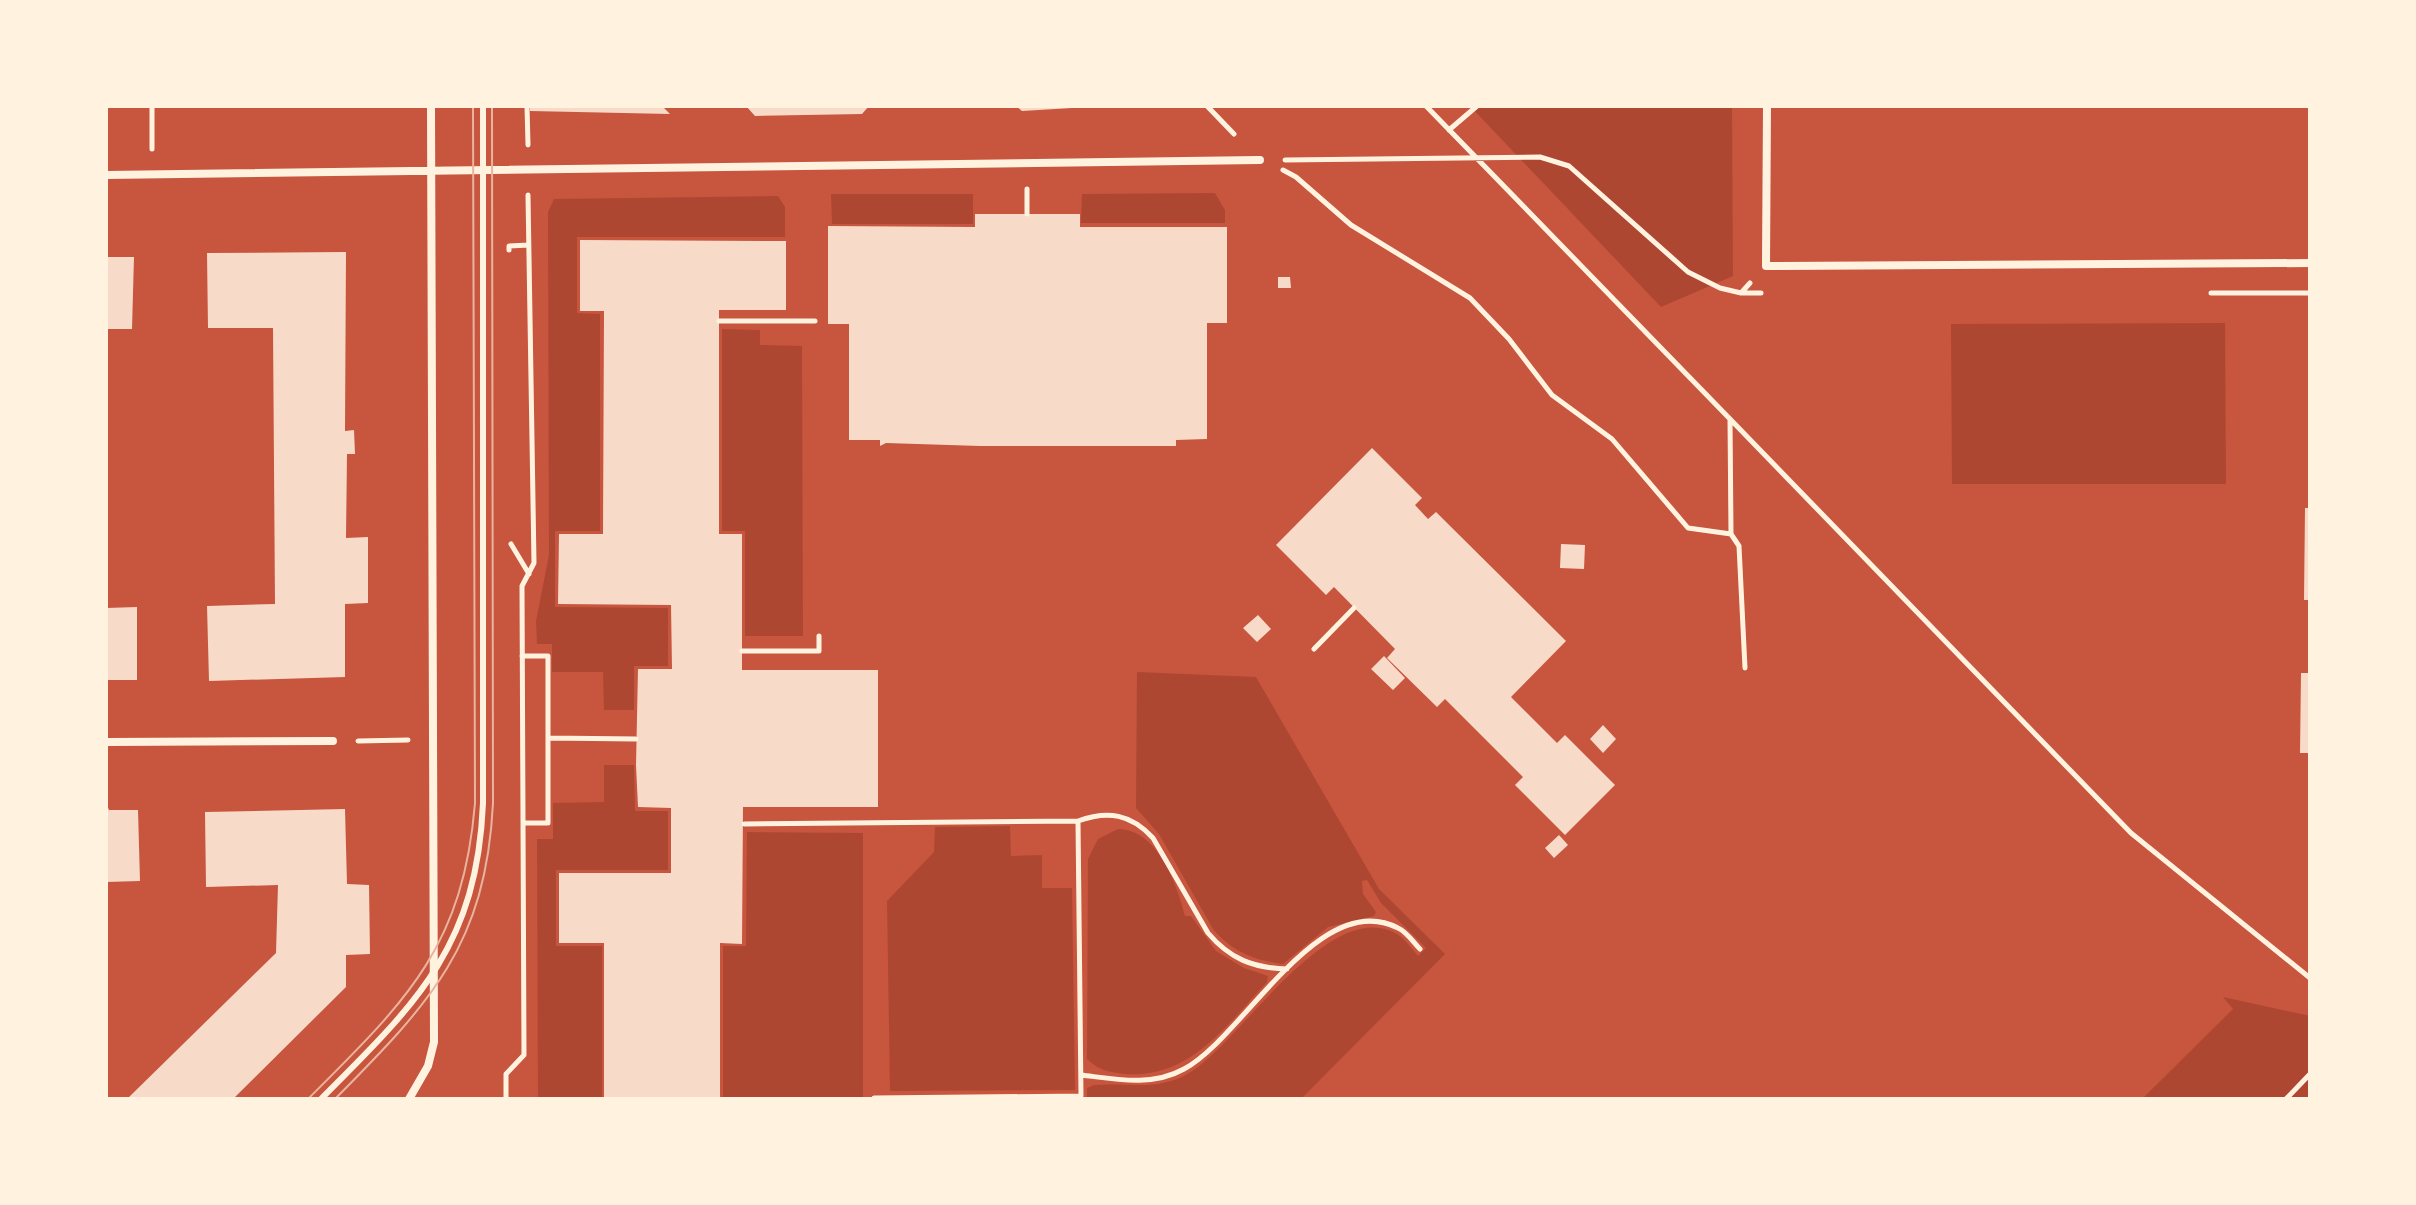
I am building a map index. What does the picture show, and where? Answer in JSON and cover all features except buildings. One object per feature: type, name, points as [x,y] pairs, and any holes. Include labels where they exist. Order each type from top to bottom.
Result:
[{"type":"street","points":[[409,1099],[428,1066],[434,1042],[431,106]]},
{"type":"street","points":[[1767,106],[1766,266],[2310,263]]},
{"type":"street","points":[[106,175],[1260,160]]},
{"type":"street","points":[[106,742],[333,741]]},
{"type":"lane","points":[[321,1099],[401,1019],[434,976],[467,906],[482,838],[483,106]]},
{"type":"path","points":[[152,106],[152,175]]},
{"type":"path","points":[[506,1099],[506,1074],[524,1055],[522,586],[534,563],[527,106]]},
{"type":"path","points":[[1426,106],[2131,833],[2310,978]]},
{"type":"path","points":[[1449,130],[1477,106]]},
{"type":"path","points":[[1260,160],[1540,157],[1569,166],[1688,272],[1720,288],[1741,293]]},
{"type":"path","points":[[1260,160],[1296,177],[1351,225],[1470,298],[1509,339],[1552,395],[1612,439],[1688,528],[1731,534]]},
{"type":"path","points":[[1027,188],[1027,214]]},
{"type":"path","points":[[509,261],[509,246],[529,245]]},
{"type":"path","points":[[719,321],[815,321]]},
{"type":"path","points":[[1730,419],[1731,534],[1739,546],[1745,668]]},
{"type":"path","points":[[511,538],[511,549],[529,574]]},
{"type":"path","points":[[1314,649],[1354,608]]},
{"type":"path","points":[[742,651],[819,651],[819,636]]},
{"type":"path","points":[[522,656],[548,656],[548,823],[523,823]]},
{"type":"path","points":[[548,738],[636,739]]},
{"type":"path","points":[[333,741],[433,741]]},
{"type":"path","points":[[744,824],[1078,821],[1112,814],[1142,826],[1153,838],[1208,933],[1219,946],[1245,963],[1287,969]]},
{"type":"path","points":[[874,1098],[1081,1096],[1078,821]]},
{"type":"path","points":[[1081,1075],[1154,1080],[1184,1069],[1226,1034],[1318,940],[1355,924],[1378,924],[1401,929],[1420,949]]},
{"type":"path","points":[[2286,1099],[2310,1074]]},
{"type":"shaded area","points":[[1470,106],[1732,106],[1733,276],[1661,307]]},
{"type":"shaded area","points":[[1215,193],[1225,210],[1225,223],[1081,223],[1082,194]]},
{"type":"shaded area","points":[[831,194],[973,194],[973,224],[832,224]]},
{"type":"shaded area","points":[[778,196],[785,207],[785,237],[577,237],[577,313],[600,314],[600,531],[555,531],[555,607],[668,608],[668,666],[634,666],[634,710],[604,710],[603,672],[552,672],[552,644],[537,644],[536,621],[549,555],[548,212],[554,199]]},
{"type":"shaded area","points":[[2225,323],[2226,484],[1952,484],[1951,324]]},
{"type":"shaded area","points":[[722,329],[760,330],[760,345],[802,346],[803,636],[745,636],[745,531],[722,531]]},
{"type":"shaded area","points":[[1137,672],[1256,677],[1379,889],[1445,954],[1301,1099],[1087,1099],[1087,1088],[1094,1085],[1154,1084],[1189,1073],[1210,1057],[1287,978],[1315,953],[1343,935],[1371,928],[1397,934],[1418,956],[1426,948],[1381,903],[1367,880],[1362,881],[1363,894],[1376,912],[1374,916],[1328,927],[1283,964],[1244,954],[1228,944],[1213,929],[1159,834],[1136,808]]},
{"type":"shaded area","points":[[604,765],[634,765],[635,811],[668,811],[668,870],[556,870],[556,946],[602,946],[602,1099],[538,1099],[537,839],[553,839],[553,803],[604,802]]},
{"type":"shaded area","points":[[1010,826],[1011,856],[1042,855],[1042,888],[1072,888],[1075,1090],[890,1091],[887,901],[934,852],[935,827]]},
{"type":"shaded area","points":[[1118,829],[1132,831],[1154,848],[1171,874],[1185,916],[1191,916],[1216,951],[1244,968],[1268,976],[1267,982],[1206,1046],[1170,1068],[1149,1073],[1110,1072],[1087,1059],[1088,859],[1098,839]]},
{"type":"shaded area","points":[[747,832],[863,833],[863,1099],[723,1099],[723,946],[746,946]]},
{"type":"shaded area","points":[[2223,997],[2310,1016],[2310,1099],[2142,1099],[2233,1009]]},
{"type":"tram line","points":[[308,1099],[374,1032],[424,969],[443,935],[458,897],[468,853],[475,803],[473,106]]},
{"type":"tram line","points":[[335,1099],[399,1032],[447,968],[465,934],[479,896],[488,853],[493,803],[492,106]]}]
